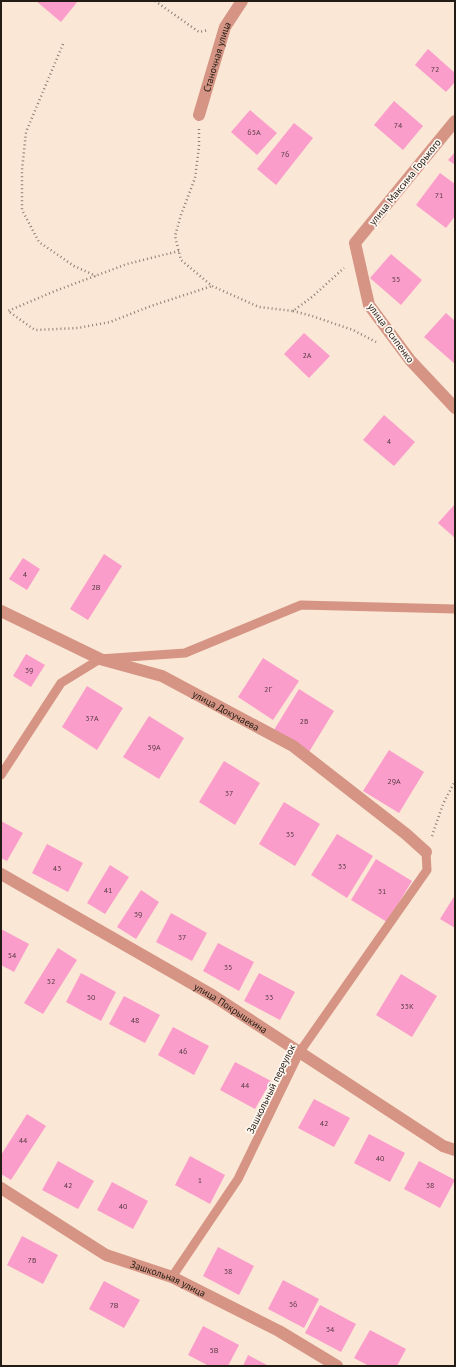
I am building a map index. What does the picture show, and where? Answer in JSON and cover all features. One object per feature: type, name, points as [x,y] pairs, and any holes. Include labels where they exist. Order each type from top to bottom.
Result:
[{"type":"street","name":"Станочная улица","points":[[199,115],[225,27],[242,1]]},
{"type":"street","name":"улица Максима Горького","points":[[355,243],[455,121]]},
{"type":"street","name":"улица Осипенко","points":[[355,243],[369,305],[410,360],[455,408]]},
{"type":"street","name":"улица Докучаева","points":[[1,611],[100,659],[162,676],[293,746],[406,834],[426,852]]},
{"type":"street","name":"улица Покрышкина","points":[[1,874],[212,995],[444,1146],[455,1150]]},
{"type":"street","name":"Зашкольная улица","points":[[1,1188],[106,1255],[172,1277],[279,1331],[337,1366]]},
{"type":"lane","points":[[1,774],[61,684],[100,659],[184,653],[301,605],[455,609]]},
{"type":"lane","name":"Зашкольный переулок","points":[[172,1277],[238,1179],[299,1053],[427,870],[426,852]]},
{"type":"path","points":[[155,1],[199,32],[225,27]]},
{"type":"path","points":[[63,44],[26,132],[22,170],[22,210],[39,242],[74,266],[97,276]]},
{"type":"path","points":[[199,115],[199,147],[195,178],[180,215],[175,236],[181,260],[212,286],[259,308],[293,311],[312,316],[353,330],[378,344]]},
{"type":"path","points":[[293,311],[312,297],[344,269],[355,243]]},
{"type":"path","points":[[179,251],[127,264],[8,311],[35,330],[78,328],[110,322],[151,306],[212,286]]},
{"type":"path","points":[[426,852],[443,804],[455,781]]},
{"type":"building","points":[[36,1],[78,1],[61,22]]},
{"type":"building","points":[[428,49],[455,73],[455,82],[446,92],[415,65]]},
{"type":"building","points":[[394,101],[423,126],[403,150],[374,125]]},
{"type":"building","points":[[250,110],[277,133],[257,155],[231,132]]},
{"type":"building","points":[[294,123],[313,138],[276,185],[257,169]]},
{"type":"building","points":[[455,152],[455,165],[448,160]]},
{"type":"building","points":[[440,173],[455,184],[455,216],[446,228],[416,205]]},
{"type":"building","points":[[391,254],[422,280],[401,305],[370,278]]},
{"type":"building","points":[[446,313],[455,321],[455,364],[424,337]]},
{"type":"building","points":[[304,333],[330,356],[309,378],[284,354]]},
{"type":"building","points":[[384,415],[415,442],[394,466],[363,440]]},
{"type":"building","points":[[455,504],[455,538],[438,523]]},
{"type":"building","points":[[104,554],[122,566],[88,620],[70,609]]},
{"type":"building","points":[[23,558],[40,569],[27,590],[9,579]]},
{"type":"building","points":[[26,654],[45,665],[31,687],[13,676]]},
{"type":"building","points":[[263,658],[299,681],[273,720],[238,697]]},
{"type":"building","points":[[87,686],[123,708],[97,750],[62,727]]},
{"type":"building","points":[[299,689],[334,711],[309,752],[274,730]]},
{"type":"building","points":[[149,716],[184,738],[159,779],[123,757]]},
{"type":"building","points":[[389,750],[424,772],[399,813],[363,791]]},
{"type":"building","points":[[224,761],[260,783],[235,825],[199,802]]},
{"type":"building","points":[[284,802],[320,824],[295,866],[259,844]]},
{"type":"building","points":[[1,821],[23,833],[7,861],[1,858]]},
{"type":"building","points":[[337,834],[373,856],[347,898],[311,875]]},
{"type":"building","points":[[47,844],[83,863],[68,892],[32,873]]},
{"type":"building","points":[[376,859],[412,881],[387,922],[351,900]]},
{"type":"building","points":[[110,865],[129,877],[105,914],[87,903]]},
{"type":"building","points":[[141,890],[159,902],[136,939],[117,927]]},
{"type":"building","points":[[455,895],[455,928],[440,919]]},
{"type":"building","points":[[171,913],[207,933],[192,961],[156,942]]},
{"type":"building","points":[[1,929],[29,944],[14,972],[1,965]]},
{"type":"building","points":[[218,943],[254,962],[239,991],[203,971]]},
{"type":"building","points":[[58,948],[77,960],[43,1014],[24,1003]]},
{"type":"building","points":[[81,973],[116,992],[101,1021],[66,1002]]},
{"type":"building","points":[[259,973],[295,992],[280,1020],[244,1001]]},
{"type":"building","points":[[401,974],[437,996],[412,1037],[376,1015]]},
{"type":"building","points":[[124,996],[160,1015],[145,1043],[109,1024]]},
{"type":"building","points":[[173,1027],[209,1046],[194,1075],[158,1055]]},
{"type":"building","points":[[235,1062],[271,1081],[255,1109],[220,1090]]},
{"type":"building","points":[[314,1099],[350,1118],[334,1147],[298,1128]]},
{"type":"building","points":[[27,1114],[46,1126],[11,1180],[1,1174],[1,1155]]},
{"type":"building","points":[[369,1134],[405,1153],[390,1182],[354,1163]]},
{"type":"building","points":[[190,1156],[225,1175],[210,1204],[175,1185]]},
{"type":"building","points":[[58,1161],[94,1181],[78,1209],[42,1190]]},
{"type":"building","points":[[419,1161],[455,1180],[440,1208],[404,1189]]},
{"type":"building","points":[[112,1182],[148,1201],[133,1229],[97,1210]]},
{"type":"building","points":[[22,1236],[58,1255],[43,1284],[7,1265]]},
{"type":"building","points":[[218,1247],[254,1266],[239,1295],[203,1276]]},
{"type":"building","points":[[283,1280],[319,1299],[304,1328],[268,1309]]},
{"type":"building","points":[[104,1281],[140,1300],[124,1328],[89,1309]]},
{"type":"building","points":[[320,1305],[356,1324],[341,1352],[305,1333]]},
{"type":"building","points":[[203,1326],[239,1345],[228,1366],[209,1366],[188,1355]]},
{"type":"building","points":[[370,1330],[406,1349],[397,1366],[369,1366],[354,1358]]},
{"type":"building","points":[[248,1355],[269,1366],[243,1366]]}]
